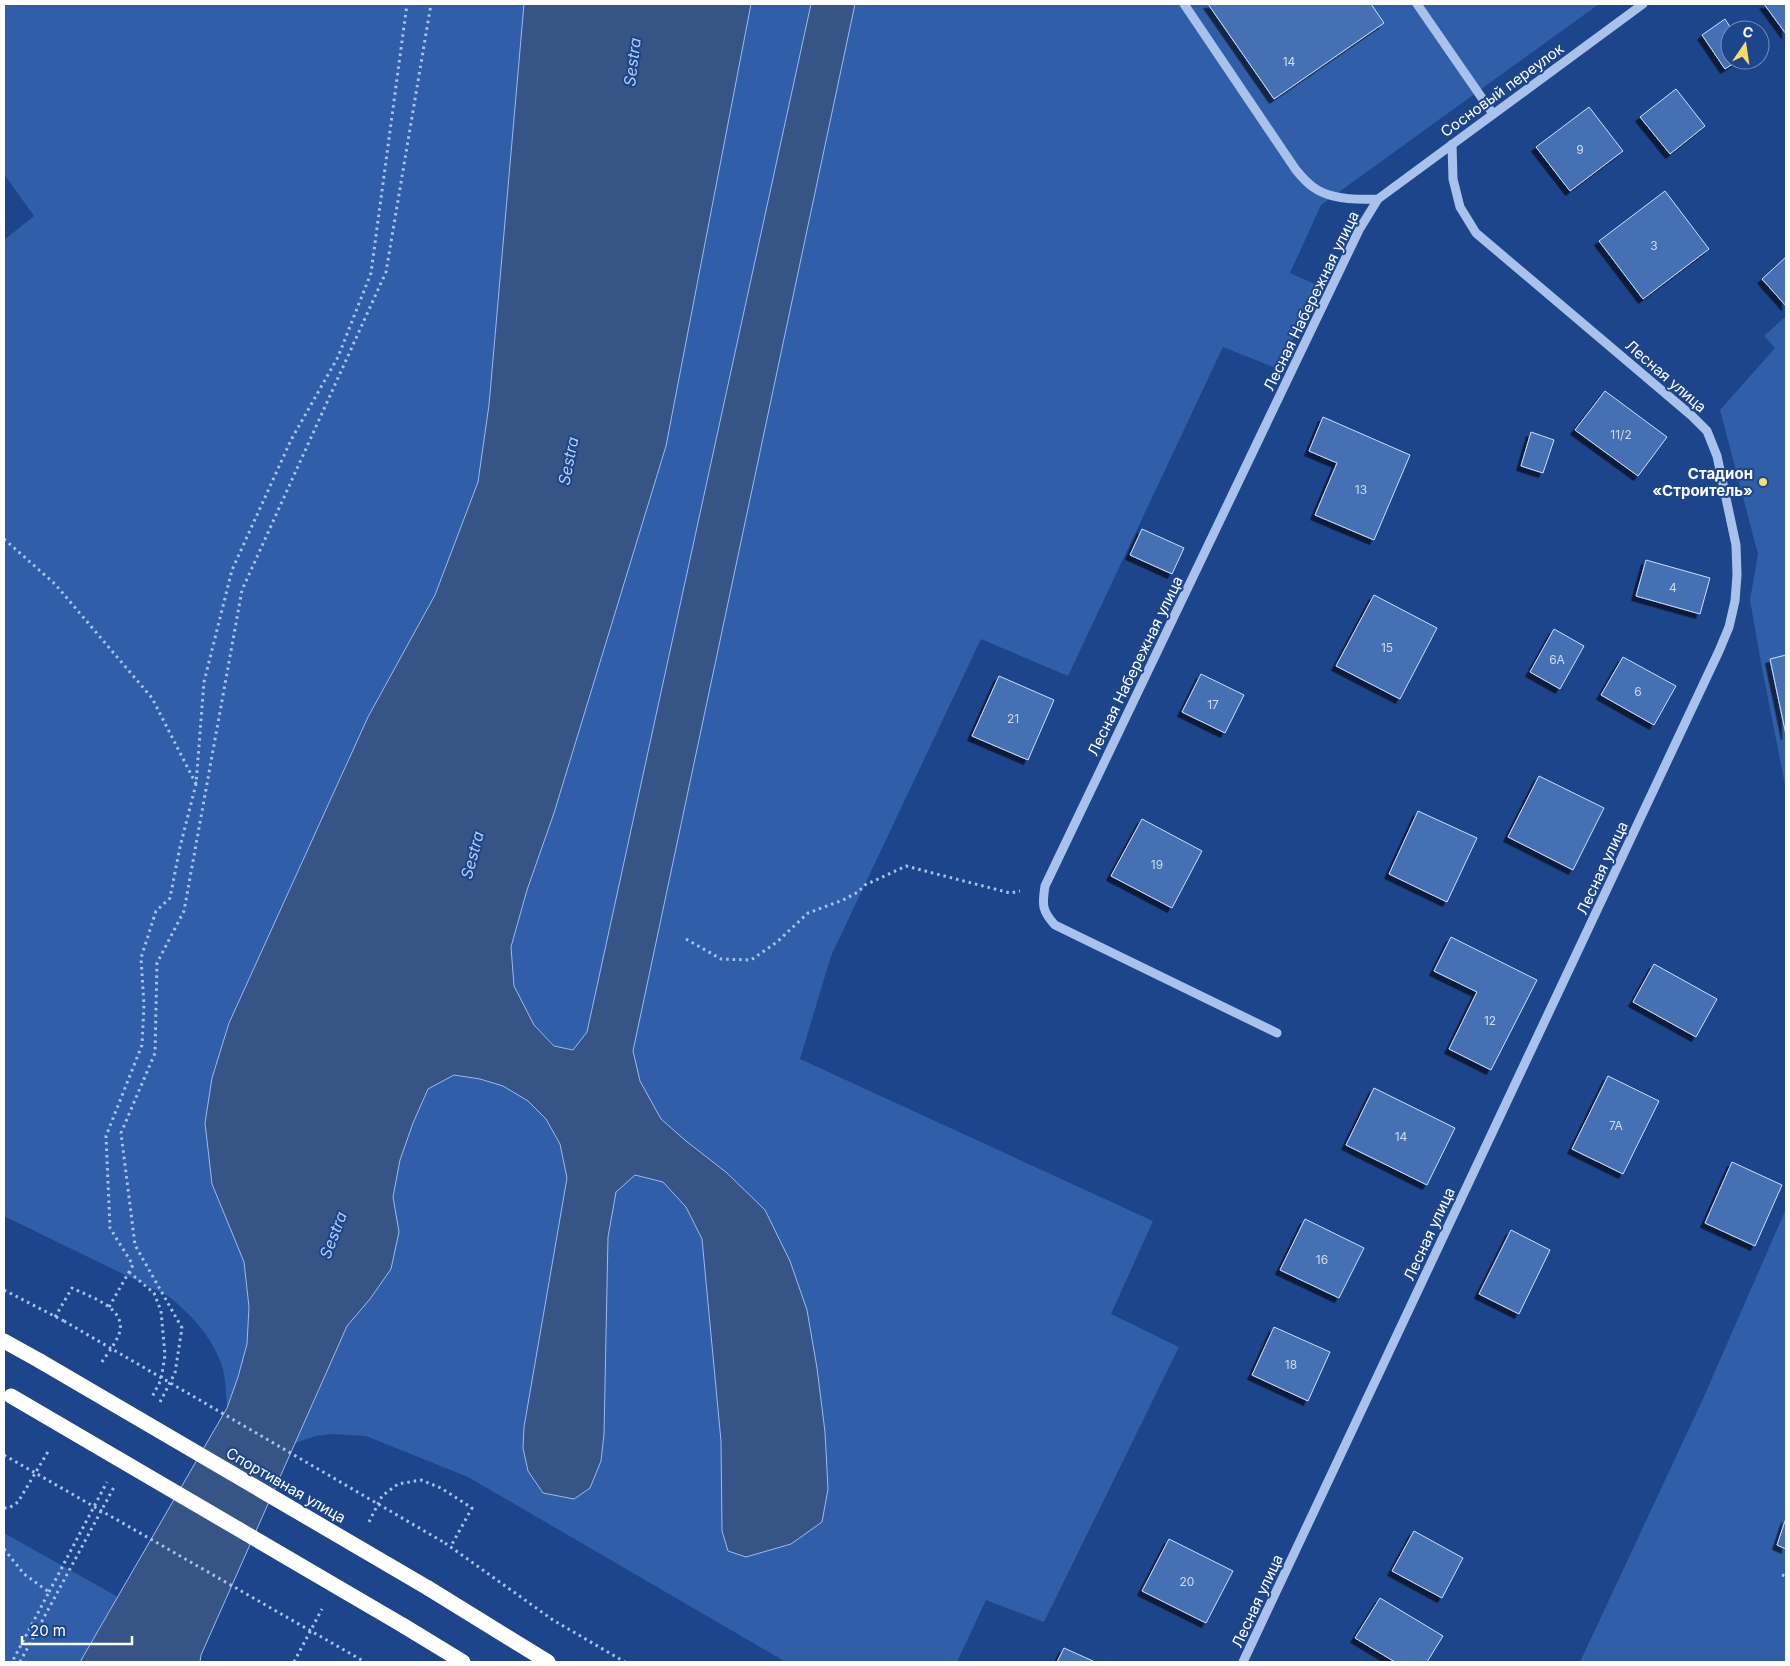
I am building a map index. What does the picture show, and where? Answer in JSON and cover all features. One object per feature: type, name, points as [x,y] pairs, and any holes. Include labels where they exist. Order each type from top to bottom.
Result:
[{"type":"highway","name":"Спортивная улица","points":[[4,1341],[428,1588],[548,1662]]},
{"type":"highway","points":[[7,1394],[463,1662]]},
{"type":"street","points":[[1184,4],[1296,170],[1314,188],[1334,196],[1357,200],[1378,198]]},
{"type":"street","points":[[1417,4],[1493,114]]},
{"type":"street","name":"Сосновый переулок","points":[[1378,198],[1643,4]]},
{"type":"street","name":"Лесная улица","points":[[1243,1662],[1719,651],[1729,627],[1735,601],[1737,575],[1736,545],[1717,456],[1707,431],[1692,416],[1476,233],[1460,207],[1453,179],[1452,144]]},
{"type":"street","name":"Лесная Набережная улица","points":[[1277,1033],[1055,925],[1045,914],[1043,899],[1045,886],[1359,230],[1378,198]]},
{"type":"path","points":[[109,1307],[133,1265],[110,1228],[106,1136],[142,1045],[144,1005],[141,958],[156,911],[170,898],[180,846],[196,784],[204,682],[232,570],[290,440],[338,358],[371,273],[407,4]]},
{"type":"path","points":[[157,1408],[176,1373],[182,1328],[135,1245],[121,1133],[156,1053],[157,963],[184,911],[242,590],[386,272],[431,4]]},
{"type":"path","points":[[4,539],[55,584],[152,698],[196,784]]},
{"type":"path","points":[[686,940],[721,959],[751,960],[777,942],[808,913],[843,900],[858,892],[865,885],[906,866],[1010,894],[1045,886]]},
{"type":"path","points":[[55,1317],[72,1288]]},
{"type":"path","points":[[4,1290],[64,1321],[451,1546],[553,1620],[625,1662]]},
{"type":"path","points":[[4,1455],[365,1662]]},
{"type":"path","points":[[20,1662],[114,1486]]},
{"type":"path","points":[[441,1488],[472,1508],[451,1546]]},
{"type":"path","points":[[4,1548],[24,1574],[49,1592],[12,1662]]},
{"type":"shaded area","points":[[4,4],[524,4],[489,405],[478,482],[435,595],[368,717],[229,1023],[212,1078],[205,1123],[212,1184],[244,1262],[249,1307],[247,1344],[227,1408],[224,1374],[219,1358],[201,1328],[177,1303],[168,1296],[4,1216],[4,240],[34,216],[4,174]]},
{"type":"shaded area","points":[[751,4],[811,4],[587,1032],[573,1050],[555,1046],[534,1025],[514,986],[511,947],[527,890],[554,813],[666,446]]},
{"type":"shaded area","points":[[855,4],[1599,4],[1321,205],[1290,273],[1319,286],[1278,369],[1223,347],[1068,676],[981,639],[831,956],[800,1059],[1153,1221],[1111,1314],[1179,1347],[1044,1622],[986,1600],[957,1662],[786,1662],[468,1477],[366,1436],[333,1434],[316,1436],[295,1443],[347,1326],[370,1299],[391,1269],[398,1232],[393,1197],[400,1160],[428,1089],[454,1075],[480,1079],[503,1086],[528,1101],[546,1119],[560,1144],[567,1178],[524,1427],[523,1448],[601,1461],[604,1434],[608,1237],[616,1191],[635,1175],[663,1182],[686,1207],[702,1239],[721,1441],[722,1531],[746,1557],[791,1544],[822,1521],[825,1432],[807,1310],[765,1210],[727,1173],[661,1119],[640,1081],[633,1051]]},
{"type":"shaded area","name":"Стадион «Строитель»","points":[[1786,316],[1786,790],[1750,600],[1758,554],[1720,410],[1775,348],[1764,336]]},
{"type":"shaded area","points":[[1786,1209],[1786,1662],[1580,1662],[1702,1401]]},
{"type":"shaded area","points":[[4,1533],[118,1597],[80,1662],[4,1662]]},
{"type":"water","name":"Sestra","points":[[524,4],[751,4],[666,446],[554,813],[527,890],[511,947],[514,986],[534,1025],[554,1046],[573,1050],[587,1032],[811,4],[855,4],[633,1051],[640,1081],[661,1119],[727,1173],[765,1210],[790,1261],[807,1310],[825,1432],[828,1489],[822,1522],[791,1544],[746,1557],[728,1551],[722,1531],[721,1441],[702,1239],[686,1207],[663,1182],[635,1175],[616,1192],[608,1237],[604,1434],[601,1461],[590,1488],[574,1499],[543,1493],[528,1471],[523,1448],[524,1427],[567,1178],[560,1144],[546,1119],[528,1101],[503,1086],[480,1079],[454,1075],[428,1089],[400,1160],[393,1197],[399,1232],[391,1269],[370,1299],[347,1326],[201,1655],[200,1662],[80,1662],[227,1408],[247,1344],[249,1307],[244,1262],[212,1184],[205,1123],[212,1078],[229,1023],[368,717],[435,595],[478,482],[489,405]]},
{"type":"building","points":[[1208,4],[1371,4],[1384,23],[1274,99]]},
{"type":"building","points":[[1764,4],[1786,4],[1786,34]]},
{"type":"building","points":[[1720,22],[1720,62],[1702,35]]},
{"type":"building","points":[[1676,89],[1705,126],[1670,154],[1640,117]]},
{"type":"building","points":[[1589,107],[1623,151],[1570,191],[1536,147]]},
{"type":"building","points":[[1665,191],[1709,249],[1643,299],[1599,241]]},
{"type":"building","points":[[1786,257],[1786,306],[1762,279]]},
{"type":"building","points":[[1605,391],[1667,437],[1638,476],[1575,430]]},
{"type":"building","points":[[1323,417],[1410,455],[1374,540],[1315,515],[1337,463],[1309,451]]},
{"type":"building","points":[[1531,432],[1554,440],[1543,473],[1521,466]]},
{"type":"building","points":[[1142,529],[1184,548],[1172,574],[1130,555]]},
{"type":"building","points":[[1646,560],[1710,578],[1700,614],[1636,596]]},
{"type":"building","points":[[1374,595],[1437,628],[1400,699],[1336,666]]},
{"type":"building","points":[[1554,629],[1584,646],[1560,689],[1530,672]]},
{"type":"building","points":[[1786,655],[1786,735],[1770,659]]},
{"type":"building","points":[[1623,657],[1676,686],[1654,725],[1601,695]]},
{"type":"building","points":[[1201,674],[1244,695],[1225,733],[1182,712]]},
{"type":"building","points":[[999,676],[1054,700],[1028,760],[972,736]]},
{"type":"building","points":[[1539,776],[1604,808],[1573,870],[1508,837]]},
{"type":"building","points":[[1418,811],[1477,838],[1447,902],[1389,874]]},
{"type":"building","points":[[1142,819],[1202,851],[1172,908],[1111,876]]},
{"type":"building","points":[[1451,937],[1537,980],[1491,1070],[1449,1049],[1477,992],[1434,971]]},
{"type":"building","points":[[1654,964],[1717,999],[1696,1037],[1633,1002]]},
{"type":"building","points":[[1608,1076],[1659,1101],[1623,1174],[1572,1149]]},
{"type":"building","points":[[1374,1088],[1455,1128],[1427,1185],[1346,1145]]},
{"type":"building","points":[[1732,1162],[1782,1185],[1755,1246],[1705,1223]]},
{"type":"building","points":[[1305,1219],[1364,1248],[1339,1298],[1280,1270]]},
{"type":"building","points":[[1511,1230],[1550,1250],[1519,1314],[1479,1294]]},
{"type":"building","points":[[1274,1327],[1330,1352],[1308,1401],[1252,1375]]},
{"type":"building","points":[[1786,1518],[1786,1549],[1777,1545]]},
{"type":"building","points":[[1414,1531],[1463,1558],[1442,1598],[1392,1571]]},
{"type":"building","points":[[1169,1539],[1233,1571],[1206,1623],[1142,1591]]},
{"type":"building","points":[[1380,1598],[1443,1636],[1427,1662],[1395,1662],[1355,1638]]},
{"type":"building","points":[[1064,1648],[1095,1662],[1057,1662]]},
{"type":"place","name":"Стадион «Строитель»","points":[[1763,482]]}]
